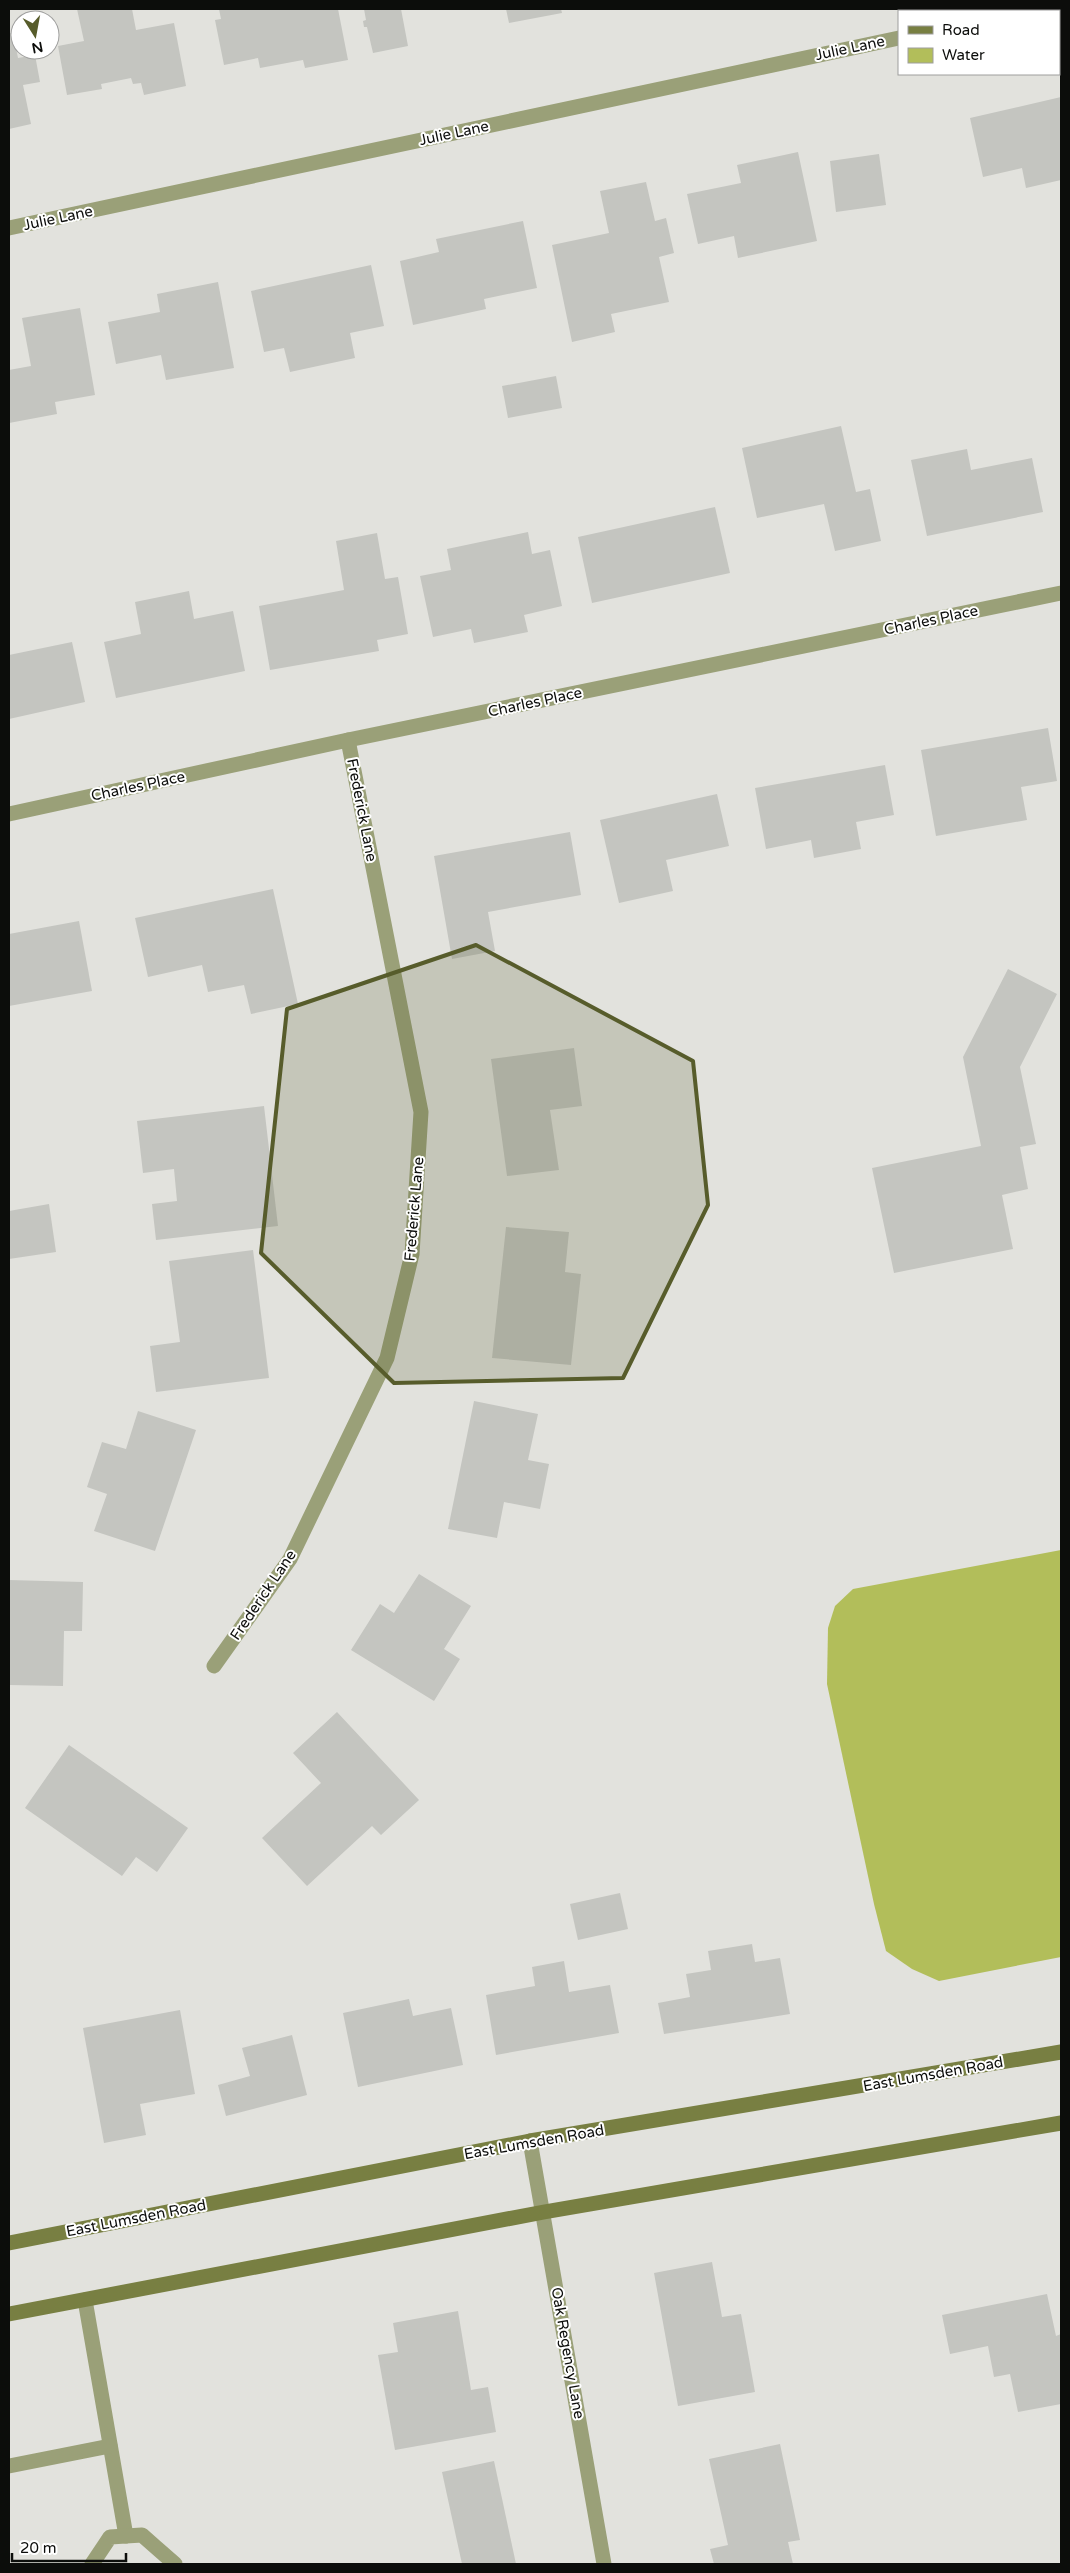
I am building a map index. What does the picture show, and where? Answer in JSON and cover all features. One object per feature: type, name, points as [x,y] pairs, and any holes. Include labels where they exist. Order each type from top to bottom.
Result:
[{"type":"main road","name":"East Lumsden Road","points":[[9,2243],[530,2141],[1061,2052]]},
{"type":"main road","points":[[9,2314],[544,2212],[1061,2124]]},
{"type":"street","name":"Julie Lane","points":[[9,228],[898,38]]},
{"type":"street","name":"Charles Place","points":[[9,814],[348,740],[1061,593]]},
{"type":"street","name":"Frederick Lane","points":[[214,1666],[290,1559],[387,1358],[412,1254],[421,1112],[348,740]]},
{"type":"street","name":"Oak Regency Lane","points":[[530,2141],[544,2212],[604,2564]]},
{"type":"street","points":[[85,2300],[126,2536]]},
{"type":"street","points":[[9,2466],[110,2446]]},
{"type":"street","points":[[92,2564],[110,2537],[142,2534],[175,2564]]},
{"type":"highlighted area","points":[[476,945],[693,1061],[708,1205],[623,1378],[394,1383],[261,1253],[287,1009]]},
{"type":"water","points":[[1061,1550],[1061,1957],[939,1981],[912,1969],[886,1951],[874,1904],[827,1684],[828,1628],[835,1606],[853,1589]]},
{"type":"building","points":[[77,9],[132,9],[136,30],[174,23],[186,86],[144,95],[141,83],[133,84],[131,78],[101,84],[102,89],[67,95],[60,57],[60,46],[84,41]]},
{"type":"building","points":[[219,9],[338,9],[348,60],[305,68],[303,60],[260,68],[258,58],[224,65],[215,20],[221,19]]},
{"type":"building","points":[[364,9],[401,9],[408,46],[373,53],[367,27],[364,27],[363,21],[366,20]]},
{"type":"building","points":[[506,9],[561,9],[562,13],[509,23]]},
{"type":"building","points":[[10,33],[10,60],[36,60],[40,82],[23,85],[31,124],[9,129]]},
{"type":"building","points":[[1061,97],[1061,180],[1026,188],[1022,168],[983,177],[970,118]]},
{"type":"building","points":[[798,152],[817,241],[738,258],[734,236],[698,244],[687,194],[741,183],[737,165]]},
{"type":"building","points":[[879,154],[886,205],[836,212],[830,161]]},
{"type":"building","points":[[646,182],[655,221],[666,218],[674,253],[659,257],[669,302],[611,314],[615,332],[572,342],[552,245],[609,233],[600,191]]},
{"type":"building","points":[[523,221],[537,288],[484,299],[486,309],[413,325],[400,261],[439,252],[436,239]]},
{"type":"building","points":[[371,265],[384,326],[350,333],[355,358],[290,372],[284,348],[264,352],[251,291]]},
{"type":"building","points":[[218,282],[234,368],[166,380],[161,355],[116,364],[108,322],[160,312],[157,294]]},
{"type":"building","points":[[80,308],[95,395],[55,402],[57,414],[9,423],[9,370],[31,366],[22,318]]},
{"type":"building","points":[[556,376],[562,408],[508,418],[502,386]]},
{"type":"building","points":[[841,426],[856,492],[870,489],[881,541],[835,551],[824,504],[757,518],[742,448]]},
{"type":"building","points":[[967,449],[971,470],[1032,458],[1043,512],[927,536],[911,460]]},
{"type":"building","points":[[715,507],[730,573],[592,603],[578,537]]},
{"type":"building","points":[[528,532],[532,554],[550,550],[562,606],[524,615],[528,632],[474,643],[471,629],[433,637],[420,576],[451,570],[447,549]]},
{"type":"building","points":[[377,533],[385,579],[398,577],[408,634],[377,640],[379,651],[270,670],[259,606],[344,590],[336,541]]},
{"type":"building","points":[[189,591],[194,619],[233,611],[245,671],[116,698],[104,642],[141,634],[135,602]]},
{"type":"building","points":[[72,642],[85,702],[9,719],[9,655]]},
{"type":"building","points":[[1048,728],[1057,781],[1021,787],[1027,820],[936,836],[921,750]]},
{"type":"building","points":[[885,765],[894,815],[856,822],[861,849],[814,858],[811,840],[766,849],[755,788]]},
{"type":"building","points":[[717,794],[729,846],[666,860],[673,891],[619,903],[600,820]]},
{"type":"building","points":[[570,832],[581,895],[488,912],[495,951],[452,959],[434,856]]},
{"type":"building","points":[[273,889],[298,1004],[251,1014],[244,985],[208,992],[202,965],[148,977],[135,918]]},
{"type":"building","points":[[79,921],[92,991],[9,1006],[9,934]]},
{"type":"building","points":[[1008,969],[1057,994],[1020,1067],[1036,1144],[1020,1147],[1028,1189],[1002,1195],[1013,1249],[894,1273],[872,1168],[981,1146],[963,1057]]},
{"type":"building","points":[[574,1048],[582,1106],[550,1110],[559,1170],[507,1176],[491,1059]]},
{"type":"building","points":[[264,1106],[278,1226],[156,1240],[152,1204],[177,1201],[174,1169],[143,1173],[137,1121]]},
{"type":"building","points":[[49,1204],[56,1252],[9,1259],[9,1211]]},
{"type":"building","points":[[506,1227],[569,1232],[565,1272],[581,1274],[571,1365],[492,1358]]},
{"type":"building","points":[[253,1250],[269,1378],[156,1392],[150,1346],[180,1342],[169,1261]]},
{"type":"building","points":[[474,1401],[538,1414],[528,1460],[549,1464],[540,1509],[504,1502],[497,1538],[448,1529]]},
{"type":"building","points":[[138,1411],[196,1430],[155,1551],[94,1531],[107,1494],[87,1487],[102,1442],[126,1449]]},
{"type":"building","points":[[419,1574],[471,1606],[444,1649],[460,1659],[434,1701],[351,1650],[380,1604],[394,1613]]},
{"type":"building","points":[[9,1580],[83,1582],[82,1631],[64,1631],[63,1686],[9,1685]]},
{"type":"building","points":[[337,1712],[419,1800],[381,1835],[372,1826],[307,1886],[262,1838],[321,1783],[293,1753]]},
{"type":"building","points":[[69,1745],[188,1828],[157,1872],[136,1857],[122,1876],[25,1808]]},
{"type":"building","points":[[620,1893],[628,1929],[578,1940],[570,1904]]},
{"type":"building","points":[[752,1944],[755,1962],[780,1958],[790,2014],[664,2034],[658,2003],[690,1997],[686,1974],[711,1970],[708,1951]]},
{"type":"building","points":[[564,1961],[569,1992],[610,1985],[619,2033],[496,2055],[486,1995],[535,1986],[532,1967]]},
{"type":"building","points":[[409,1999],[413,2016],[451,2008],[463,2065],[358,2087],[343,2013]]},
{"type":"building","points":[[180,2010],[195,2094],[140,2104],[146,2135],[104,2143],[83,2028]]},
{"type":"building","points":[[292,2035],[307,2095],[226,2116],[218,2085],[250,2076],[242,2048]]},
{"type":"building","points":[[712,2262],[722,2317],[741,2314],[755,2392],[678,2406],[654,2273]]},
{"type":"building","points":[[1047,2294],[1056,2336],[1061,2334],[1061,2404],[1018,2412],[1010,2374],[994,2377],[988,2346],[950,2354],[942,2315]]},
{"type":"building","points":[[458,2311],[471,2390],[488,2387],[496,2432],[395,2450],[378,2355],[398,2352],[393,2323]]},
{"type":"building","points":[[780,2444],[800,2540],[788,2542],[793,2564],[714,2564],[710,2549],[728,2545],[709,2459]]},
{"type":"building","points":[[494,2461],[516,2564],[462,2564],[442,2472]]}]
